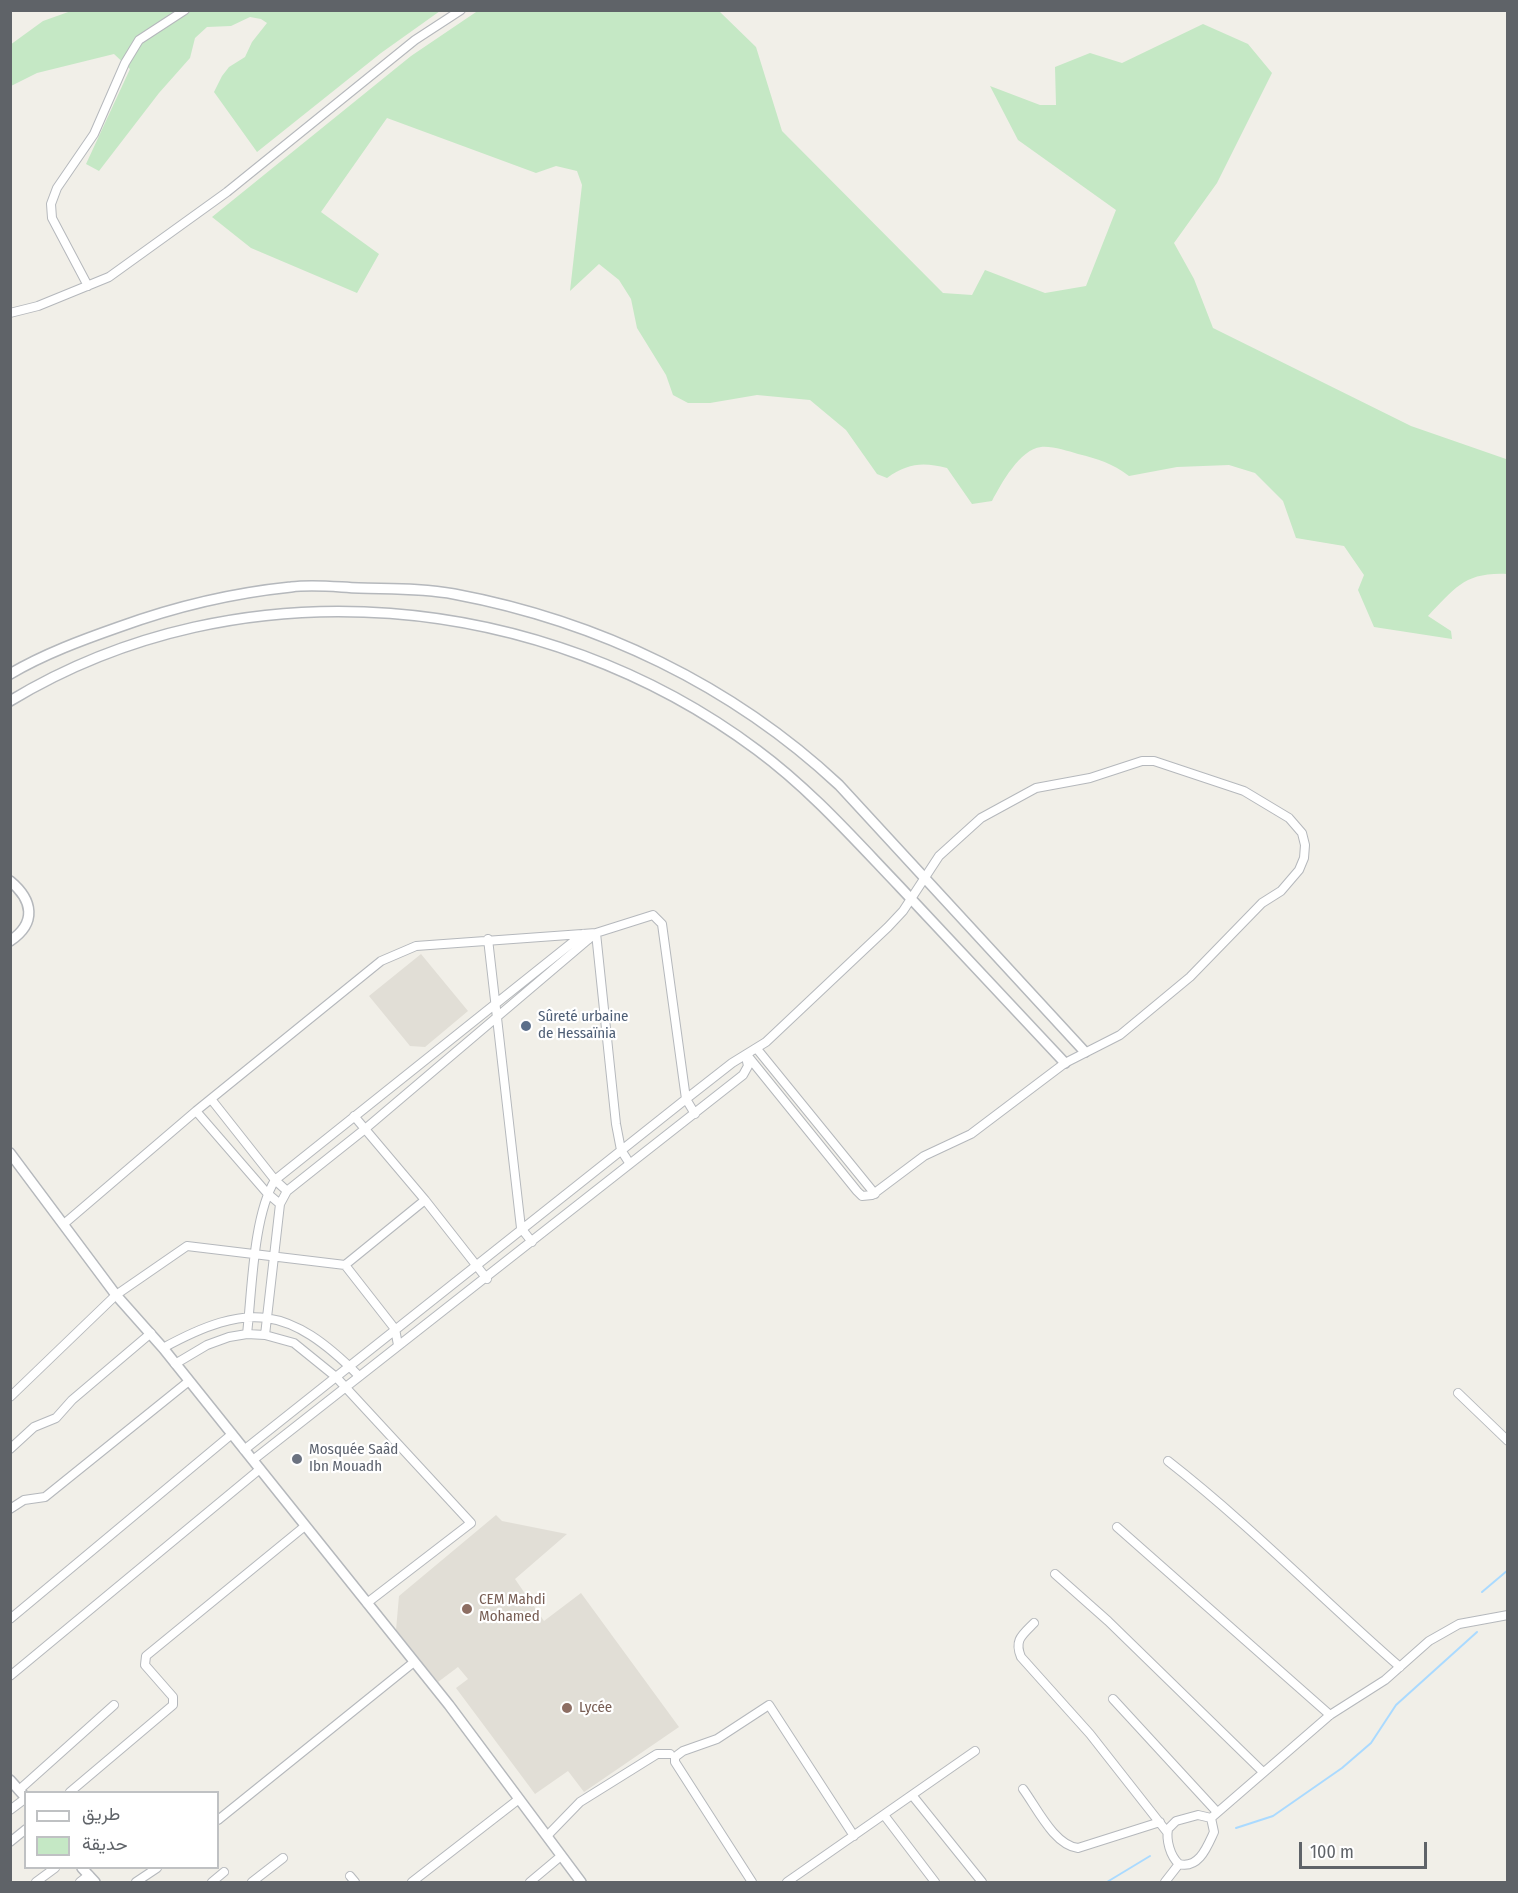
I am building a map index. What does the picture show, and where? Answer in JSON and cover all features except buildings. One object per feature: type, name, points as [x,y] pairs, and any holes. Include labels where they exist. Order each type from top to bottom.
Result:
[{"type":"street","points":[[88,286],[52,218],[51,204],[57,188],[94,134],[124,63],[139,40],[185,10]]},
{"type":"street","points":[[10,314],[38,306],[109,277],[227,192],[415,40],[461,10]]},
{"type":"street","points":[[10,674],[75,643],[158,613],[232,595],[293,586],[401,589],[452,594],[583,628],[647,654],[714,691],[766,724],[810,759],[839,785],[1084,1052]]},
{"type":"street","points":[[10,701],[60,675],[129,645],[195,626],[257,614],[322,610],[392,612],[468,623],[535,638],[648,682],[709,715],[814,796],[1065,1063]]},
{"type":"street","points":[[244,1450],[521,1228],[732,1063],[757,1049],[896,919],[924,878],[956,838],[1008,801],[1036,788],[1107,774],[1142,761],[1165,763],[1238,788],[1273,807],[1298,827],[1305,845],[1304,858],[1281,891],[1262,903],[1205,963],[1142,1018],[1114,1039],[1065,1063],[970,1134],[924,1156],[875,1194],[865,1196],[859,1194],[746,1056]]},
{"type":"street","points":[[10,881],[25,893],[29,914],[23,933],[10,941]]},
{"type":"street","points":[[247,1334],[256,1254],[267,1193],[275,1180],[495,1004],[585,937],[652,915],[662,924],[686,1099],[695,1113]]},
{"type":"street","points":[[596,933],[616,1124],[621,1150],[630,1164]]},
{"type":"street","points":[[65,1223],[196,1111],[381,961],[416,946],[488,939],[585,937]]},
{"type":"street","points":[[265,1335],[280,1204],[287,1191],[365,1129],[496,1018],[585,937]]},
{"type":"street","points":[[488,939],[521,1228],[531,1242]]},
{"type":"street","points":[[757,1049],[875,1194]]},
{"type":"street","points":[[253,1460],[398,1345],[487,1279],[746,1073],[748,1066],[746,1056]]},
{"type":"street","points":[[211,1099],[275,1180],[287,1191]]},
{"type":"street","points":[[196,1111],[267,1193],[280,1204]]},
{"type":"street","points":[[800,1121],[810,1114]]},
{"type":"street","points":[[354,1116],[425,1200],[487,1279]]},
{"type":"street","points":[[10,1153],[65,1223],[116,1295],[151,1333],[368,1603],[581,1882]]},
{"type":"street","points":[[345,1266],[425,1200]]},
{"type":"street","points":[[10,1397],[116,1295],[187,1246],[345,1266],[395,1329],[398,1345]]},
{"type":"street","points":[[163,1348],[202,1327],[249,1316],[267,1318],[301,1330],[359,1376]]},
{"type":"street","points":[[10,1449],[34,1427],[56,1418],[72,1400],[151,1333]]},
{"type":"street","points":[[175,1364],[207,1345],[247,1334],[265,1335],[294,1343],[336,1377],[471,1523],[368,1603]]},
{"type":"street","points":[[10,1509],[24,1500],[45,1497],[189,1381]]},
{"type":"street","points":[[1458,1393],[1508,1441]]},
{"type":"street","points":[[10,1619],[232,1434]]},
{"type":"street","points":[[1168,1461],[1252,1531],[1345,1620],[1400,1667]]},
{"type":"street","points":[[10,1676],[260,1469]]},
{"type":"street","points":[[71,1791],[173,1705],[173,1697],[145,1665],[146,1656],[305,1526]]},
{"type":"street","points":[[1117,1527],[1330,1715]]},
{"type":"street","points":[[1055,1574],[1108,1621],[1263,1772]]},
{"type":"street","points":[[1211,1818],[1330,1715],[1385,1680],[1443,1631],[1475,1619],[1508,1615]]},
{"type":"street","points":[[1034,1623],[1018,1639],[1017,1647],[1020,1657],[1090,1734],[1160,1822],[1167,1832],[1173,1858],[1179,1864]]},
{"type":"street","points":[[219,1819],[414,1662]]},
{"type":"street","points":[[1113,1699],[1217,1812]]},
{"type":"street","points":[[19,1790],[114,1705]]},
{"type":"street","points":[[752,1882],[675,1762],[675,1757],[683,1750],[717,1739],[769,1705],[854,1836]]},
{"type":"street","points":[[787,1882],[975,1751]]},
{"type":"street","points":[[547,1836],[580,1802],[657,1754],[670,1754]]},
{"type":"street","points":[[10,1780],[24,1796]]},
{"type":"street","points":[[1023,1789],[1060,1840],[1068,1847],[1078,1848],[1160,1822]]},
{"type":"street","points":[[912,1795],[982,1882]]},
{"type":"street","points":[[412,1882],[519,1799]]},
{"type":"street","points":[[10,1810],[24,1800]]},
{"type":"street","points":[[884,1815],[935,1882]]},
{"type":"street","points":[[1167,1832],[1176,1821],[1198,1815],[1211,1818]]},
{"type":"street","points":[[1165,1882],[1179,1864],[1193,1862],[1205,1852],[1214,1832],[1211,1818]]},
{"type":"street","points":[[10,1842],[24,1831]]},
{"type":"street","points":[[530,1882],[561,1856]]},
{"type":"street","points":[[252,1882],[283,1858]]},
{"type":"street","points":[[36,1882],[54,1869]]},
{"type":"street","points":[[136,1882],[156,1869]]},
{"type":"street","points":[[212,1882],[224,1872]]},
{"type":"street","points":[[80,1882],[89,1875]]},
{"type":"shaded area","points":[[421,954],[468,1011],[425,1047],[410,1046],[369,996]]},
{"type":"shaded area","name":"Lycée","points":[[496,1515],[502,1521],[567,1534],[515,1579],[544,1621],[581,1593],[679,1727],[584,1792],[568,1771],[535,1794],[456,1688],[468,1679],[458,1667],[438,1682],[396,1630],[399,1596]]},
{"type":"green space","points":[[479,10],[719,11],[756,47],[782,131],[943,293],[972,295],[985,270],[1045,293],[1086,286],[1116,210],[1018,140],[990,86],[1040,105],[1056,105],[1055,67],[1090,53],[1122,63],[1203,24],[1248,44],[1272,73],[1217,183],[1174,243],[1194,279],[1213,328],[1411,426],[1506,459],[1507,574],[1493,574],[1471,579],[1454,590],[1428,616],[1451,631],[1452,639],[1374,627],[1358,590],[1364,575],[1344,546],[1296,538],[1283,501],[1255,473],[1229,465],[1177,467],[1129,476],[1098,460],[1060,449],[1041,447],[1033,449],[1019,460],[992,501],[972,504],[947,468],[916,465],[902,469],[887,478],[877,474],[846,430],[810,400],[757,395],[710,403],[688,403],[673,395],[666,375],[637,328],[631,299],[619,280],[599,264],[570,291],[582,185],[577,171],[556,166],[536,173],[387,118],[321,212],[379,254],[357,293],[251,248],[212,217],[411,56]]},
{"type":"green space","points":[[71,11],[440,11],[381,53],[257,152],[214,92],[222,76],[229,67],[245,57],[252,42],[267,23],[250,17],[231,26],[207,27],[195,38],[190,58],[159,93],[99,171],[86,164],[130,69],[114,54],[37,73],[11,86],[10,45],[43,21]]},
{"type":"waterway","points":[[1482,1592],[1508,1570]]},
{"type":"waterway","points":[[1236,1828],[1273,1816],[1342,1768],[1371,1743],[1396,1705],[1477,1632]]},
{"type":"waterway","points":[[1107,1882],[1150,1856]]},
{"type":"place","name":"Sûreté urbaine de Hessaïnia","points":[[526,1026]]},
{"type":"place","name":"Mosquée Saâd Ibn Mouadh","points":[[297,1459]]},
{"type":"place","name":"CEM Mahdi Mohamed","points":[[467,1609]]},
{"type":"place","name":"Lycée","points":[[567,1708]]}]
